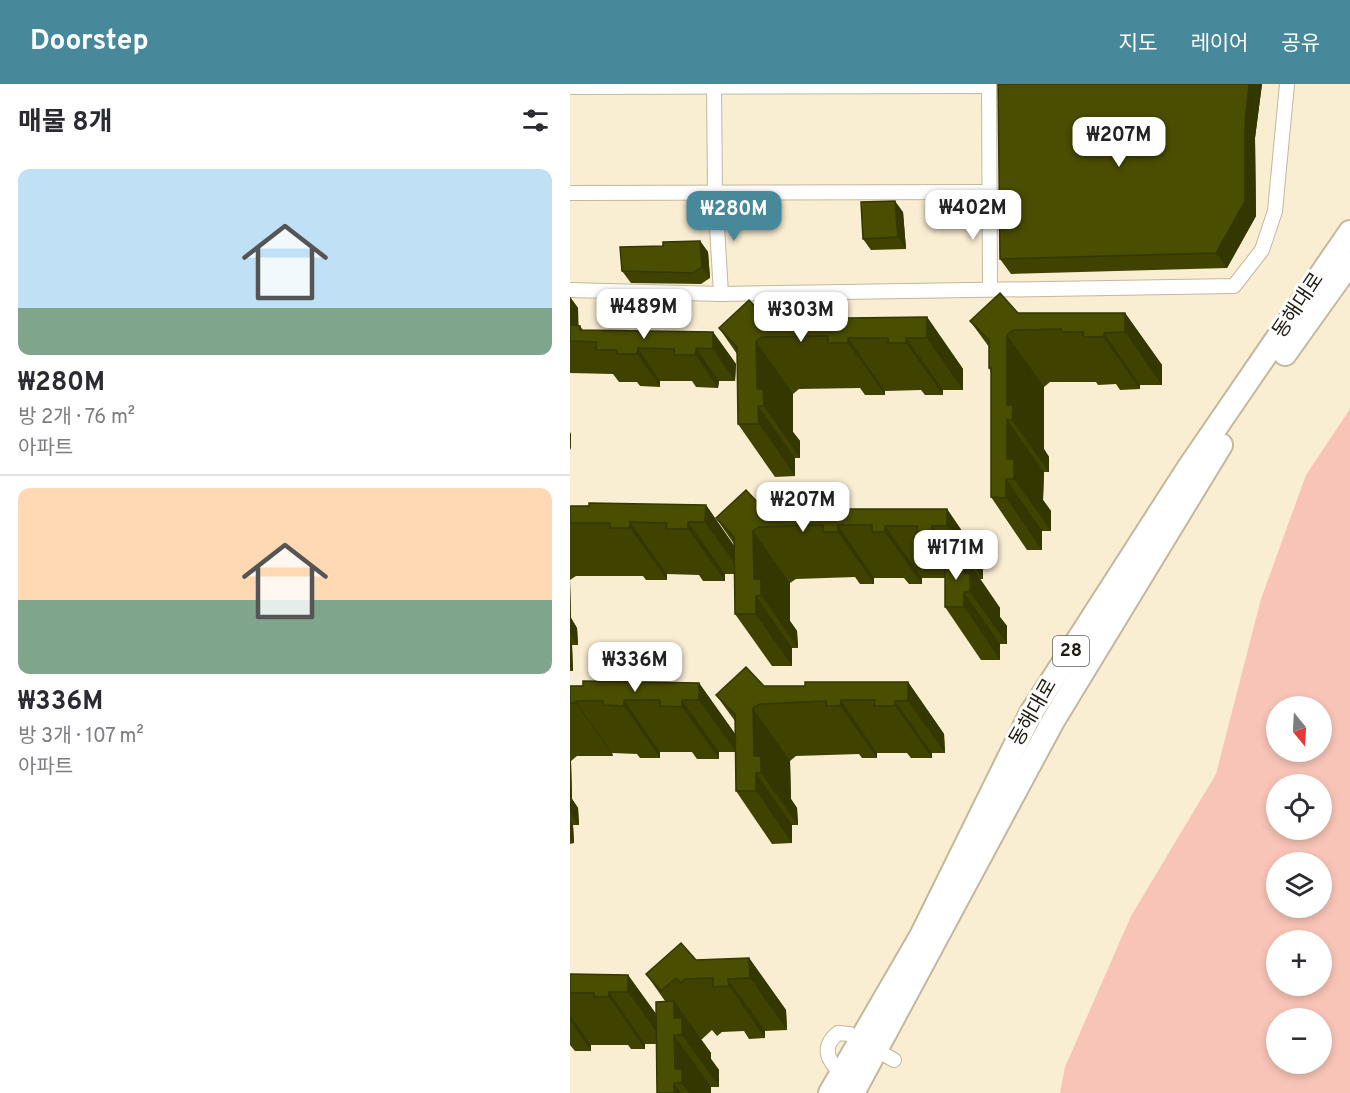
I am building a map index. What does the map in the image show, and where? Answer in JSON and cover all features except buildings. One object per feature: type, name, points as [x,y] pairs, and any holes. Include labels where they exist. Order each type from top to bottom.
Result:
[{"type":"main road","name":"동해대로","points":[[836,1083],[921,936],[1031,713],[1189,467],[1350,232]]},
{"type":"main road","points":[[854,1093],[1059,711],[1222,443],[1350,263]]},
{"type":"street","points":[[570,87],[714,84],[989,85],[990,289]]},
{"type":"street","points":[[714,84],[715,193],[721,294]]},
{"type":"street","points":[[570,290],[721,294],[1234,286],[1262,250],[1275,211],[1287,84]]},
{"type":"street","points":[[570,193],[988,192]]},
{"type":"street","points":[[836,1083],[826,1052],[831,1039],[838,1033],[850,1034]]},
{"type":"shaded area","points":[[1350,409],[1350,1093],[1060,1093],[1065,1067],[1131,916],[1216,774],[1261,599],[1306,475]]}]
